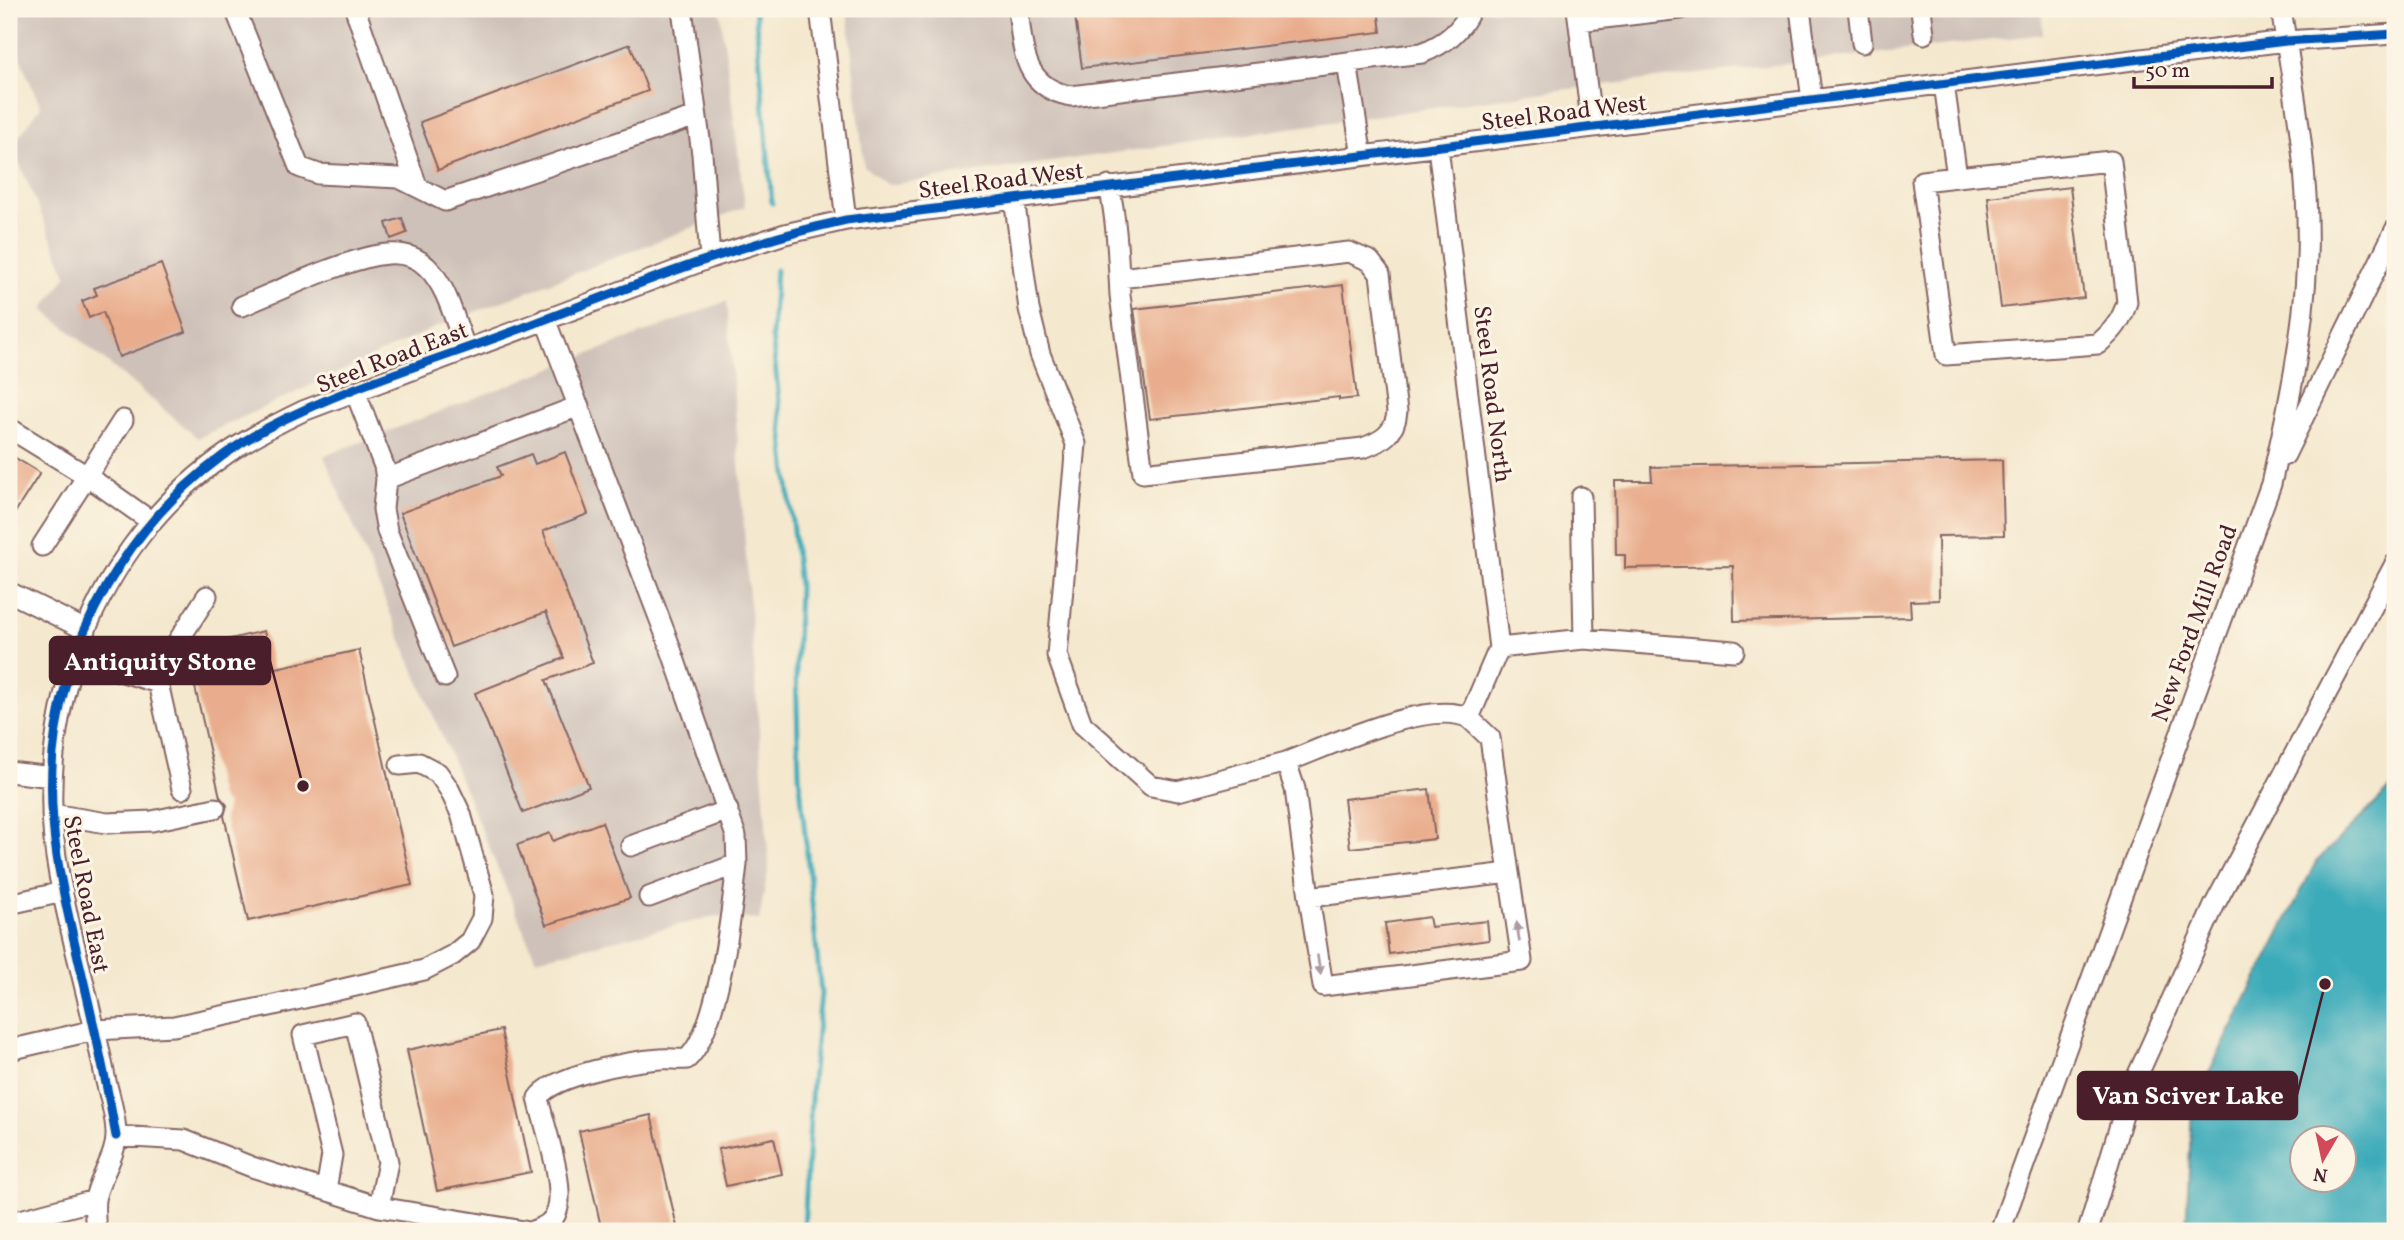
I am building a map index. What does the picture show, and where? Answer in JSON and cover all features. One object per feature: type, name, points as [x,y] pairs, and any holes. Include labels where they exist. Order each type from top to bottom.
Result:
[{"type":"street","points":[[235,9],[299,167],[318,174],[399,178],[445,201],[696,116]]},
{"type":"street","points":[[355,9],[417,186]]},
{"type":"street","points":[[682,9],[710,258]]},
{"type":"street","points":[[820,9],[846,220]]},
{"type":"street","points":[[1018,9],[1023,50],[1034,75],[1054,92],[1072,96],[1422,53],[1440,46],[1465,21],[1471,9]]},
{"type":"street","points":[[1592,127],[1578,15],[1681,9]]},
{"type":"street","points":[[1800,9],[1812,100]]},
{"type":"street","points":[[1858,9],[1862,43]]},
{"type":"street","points":[[1921,9],[1924,34]]},
{"type":"street","name":"New Ford Mill Road","points":[[2000,1231],[2270,484],[2298,357],[2307,256],[2303,160],[2281,9]]},
{"type":"street","name":"Steel Road West","points":[[846,220],[2286,41],[2395,34]]},
{"type":"street","points":[[1347,63],[1362,156]]},
{"type":"street","points":[[1944,84],[1956,177]]},
{"type":"street","name":"Steel Road North","points":[[1438,147],[1499,648]]},
{"type":"street","points":[[2110,161],[2127,302],[2123,314],[2109,334],[2098,344],[1946,355],[1922,181],[1956,177],[2110,161]]},
{"type":"street","points":[[1109,186],[1116,221],[1119,278],[1143,472],[1363,448],[1386,437],[1393,429],[1397,412],[1380,274],[1365,257],[1349,252],[1119,278]]},
{"type":"street","points":[[1014,198],[1029,309],[1040,354],[1076,444],[1057,655],[1082,724],[1151,786],[1178,792],[1286,762],[1411,717],[1457,712],[1469,718],[1490,738],[1522,961],[1323,986],[1295,789],[1286,762]]},
{"type":"street","name":"Steel Road East","points":[[117,1136],[63,892],[51,814],[52,777],[60,706],[75,657],[112,578],[152,523],[194,479],[228,452],[303,411],[710,258],[785,234],[846,220]]},
{"type":"street","points":[[2270,484],[2395,230]]},
{"type":"street","points":[[242,306],[360,260],[386,254],[406,255],[423,264],[435,276],[466,349]]},
{"type":"street","points":[[533,1231],[545,1227],[554,1218],[559,1197],[538,1097],[553,1084],[594,1071],[661,1059],[687,1059],[694,1052],[705,1030],[729,936],[737,864],[736,836],[728,810],[668,640],[545,319]]},
{"type":"street","points":[[355,391],[384,466],[386,479],[383,509],[387,531],[445,677]]},
{"type":"street","points":[[386,479],[579,407]]},
{"type":"street","points":[[42,546],[123,419]]},
{"type":"street","points":[[9,428],[87,476],[152,523]]},
{"type":"street","points":[[1581,497],[1584,639]]},
{"type":"street","points":[[2088,1231],[2130,1093],[2214,906],[2395,564]]},
{"type":"street","points":[[9,592],[86,630]]},
{"type":"street","points":[[182,789],[158,683],[173,649],[206,596]]},
{"type":"street","points":[[1469,718],[1499,648],[1584,639],[1734,651]]},
{"type":"street","points":[[75,657],[158,683]]},
{"type":"street","points":[[9,1050],[95,1030],[174,1026],[411,973],[453,955],[470,942],[482,918],[484,895],[460,814],[438,773],[419,763],[400,765]]},
{"type":"street","points":[[9,772],[52,777]]},
{"type":"street","points":[[51,814],[107,823],[152,821],[215,808]]},
{"type":"street","points":[[631,846],[728,810]]},
{"type":"street","points":[[649,897],[737,864]]},
{"type":"street","points":[[1309,897],[1509,873]]},
{"type":"street","points":[[9,904],[63,892]]},
{"type":"street","points":[[326,1189],[332,1156],[303,1035],[355,1023],[388,1162],[379,1207]]},
{"type":"street","points":[[96,1231],[95,1200],[117,1136],[184,1140],[252,1167],[379,1207],[524,1231]]},
{"type":"street","points":[[9,1223],[95,1200]]},
{"type":"shaded area","points":[[9,9],[720,9],[745,207],[436,327],[198,438],[43,309],[67,275],[12,146],[41,107],[9,33]]},
{"type":"shaded area","points":[[847,9],[2041,9],[2043,34],[1552,91],[887,185],[864,166]]},
{"type":"shaded area","points":[[727,301],[769,865],[759,920],[716,916],[536,959],[324,456]]},
{"type":"water","points":[[2395,784],[2395,1231],[2186,1231],[2192,1106],[2316,862]]},
{"type":"building","points":[[1074,9],[1378,9],[1381,32],[1082,68]]},
{"type":"building","points":[[630,44],[648,91],[438,170],[420,122]]},
{"type":"building","points":[[2070,187],[2084,298],[2001,308],[1988,197]]},
{"type":"building","points":[[402,218],[407,233],[391,239],[386,223]]},
{"type":"building","points":[[161,264],[186,332],[119,357],[103,312],[89,318],[82,301],[97,295],[94,288]]},
{"type":"building","points":[[1343,285],[1357,398],[1339,400],[1339,397],[1150,419],[1134,309]]},
{"type":"building","points":[[565,452],[588,514],[543,531],[593,663],[546,680],[589,787],[523,813],[475,693],[564,658],[546,612],[451,647],[400,513],[501,476],[497,467],[531,454],[535,464]]},
{"type":"building","points":[[9,454],[40,473],[9,522]]},
{"type":"building","points":[[2002,460],[2004,535],[1938,536],[1939,600],[1910,601],[1911,617],[1734,621],[1733,566],[1625,568],[1625,555],[1616,555],[1615,481],[1652,481],[1651,467]]},
{"type":"building","points":[[264,631],[272,669],[359,650],[412,885],[248,921],[224,816],[227,805],[220,797],[195,687],[222,680],[213,643]]},
{"type":"building","points":[[1429,789],[1435,839],[1350,848],[1344,799]]},
{"type":"building","points":[[602,822],[630,898],[546,925],[517,845],[550,833],[553,841]]},
{"type":"building","points":[[1429,917],[1431,927],[1487,921],[1489,940],[1389,954],[1385,923]]},
{"type":"building","points":[[501,1030],[531,1172],[437,1191],[407,1050]]},
{"type":"building","points":[[651,1115],[678,1231],[602,1231],[579,1131]]},
{"type":"building","points":[[774,1138],[782,1174],[726,1186],[718,1149]]},
{"type":"waterway","points":[[755,9],[772,203]]},
{"type":"waterway","points":[[776,270],[772,336],[799,586],[796,671],[799,774],[821,994],[812,1081],[804,1231]]},
{"type":"cycle path","points":[[116,1136],[54,836],[51,781],[61,703],[75,655],[95,608],[120,564],[151,523],[185,487],[224,455],[297,413],[358,387],[680,269],[762,242],[846,220],[2286,41],[2395,34]]},
{"type":"place","name":"Antiquity Stone","points":[[303,786]]},
{"type":"place","name":"Van Sciver Lake","points":[[2325,984]]}]
